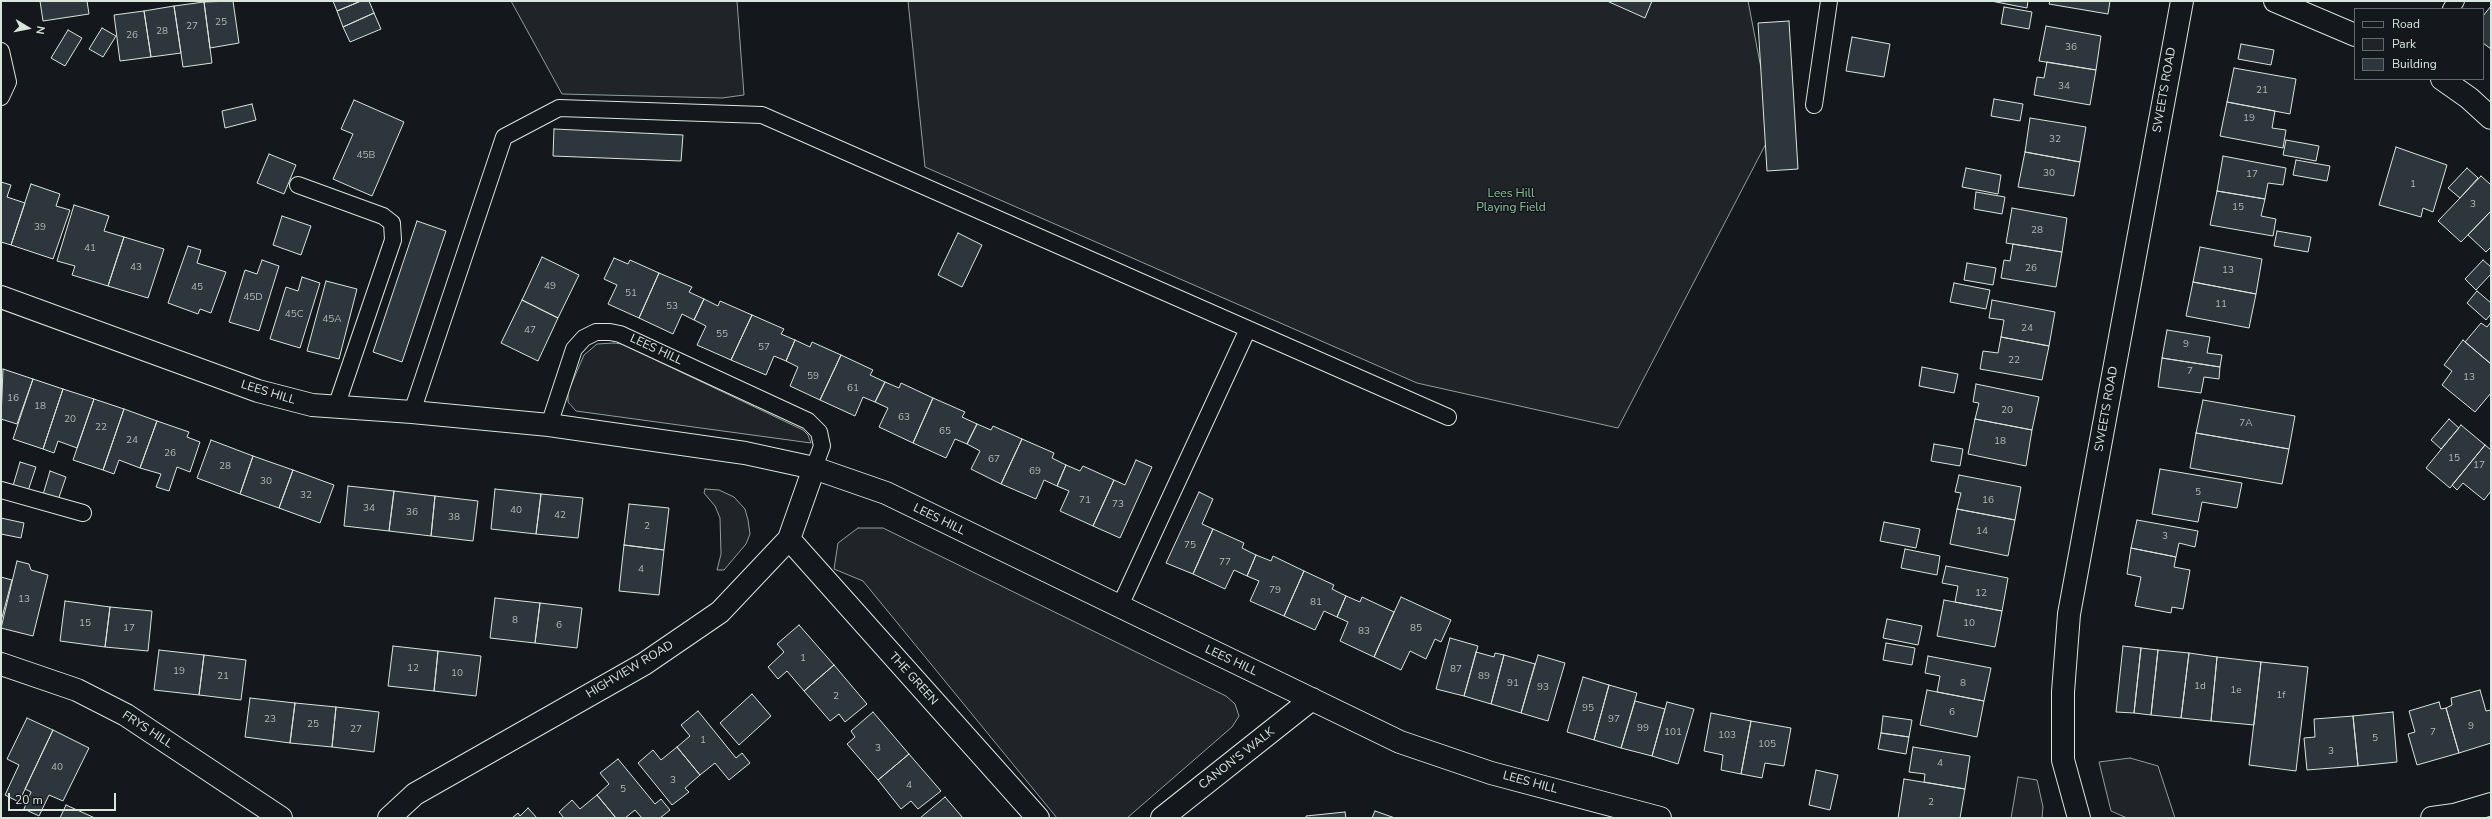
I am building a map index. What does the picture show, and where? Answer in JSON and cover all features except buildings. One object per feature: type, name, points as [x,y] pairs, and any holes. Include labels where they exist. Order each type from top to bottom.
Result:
[{"type":"street","name":"SWEETS ROAD","points":[[2079,818],[2063,760],[2063,692],[2069,614],[2182,1]]},
{"type":"street","points":[[2275,1],[2354,35]]},
{"type":"street","points":[[2443,80],[2469,98],[2491,118]]},
{"type":"street","name":"LEES HILL","points":[[1,297],[258,391],[312,405],[412,412],[549,425],[745,453],[814,468],[886,494],[1119,608],[1400,742],[1483,770],[1660,818]]},
{"type":"street","name":"HIGHVIEW ROAD","points":[[389,818],[415,794],[644,664],[720,612],[789,539],[814,468]]},
{"type":"street","name":"THE GREEN","points":[[789,539],[1038,818]]},
{"type":"street","name":"FRYS HILL","points":[[1,664],[77,690],[126,715],[281,818]]},
{"type":"street","name":"CANON'S WALK","points":[[1162,818],[1312,700]]},
{"type":"street","points":[[2432,818],[2454,815],[2491,804]]},
{"type":"lane","points":[[1814,105],[1829,1]]},
{"type":"lane","points":[[1,51],[8,82],[1,97]]},
{"type":"lane","points":[[412,412],[504,137],[559,108],[762,115],[1448,417]]},
{"type":"lane","points":[[298,185],[383,216],[392,223],[393,240],[336,407]]},
{"type":"lane","points":[[1119,608],[1248,329]]},
{"type":"lane","name":"LEES HILL","points":[[549,425],[574,349],[584,338],[596,332],[610,332],[620,334],[808,421],[819,432],[822,446],[814,468]]},
{"type":"lane","points":[[1,490],[83,513]]},
{"type":"green space","points":[[511,1],[737,1],[744,95],[722,98],[562,94]]},
{"type":"green space","name":"Lees Hill Playing Field","points":[[908,1],[1748,1],[1773,130],[1618,428],[1417,383],[925,167]]},
{"type":"green space","points":[[597,344],[622,344],[803,430],[808,435],[811,443],[576,411],[568,402],[568,392],[584,355]]},
{"type":"green space","points":[[705,489],[719,490],[734,497],[745,509],[748,520],[750,534],[746,544],[724,570],[717,570],[721,554],[720,518],[715,506],[704,493]]},
{"type":"green space","points":[[858,528],[883,528],[1226,696],[1235,704],[1239,716],[1232,727],[1127,818],[1057,818],[863,581],[834,569],[838,543]]},
{"type":"green space","points":[[2130,758],[2158,766],[2175,818],[2127,818],[2111,811],[2099,762]]},
{"type":"green space","points":[[2018,777],[2037,780],[2043,807],[2042,818],[2011,818]]}]
